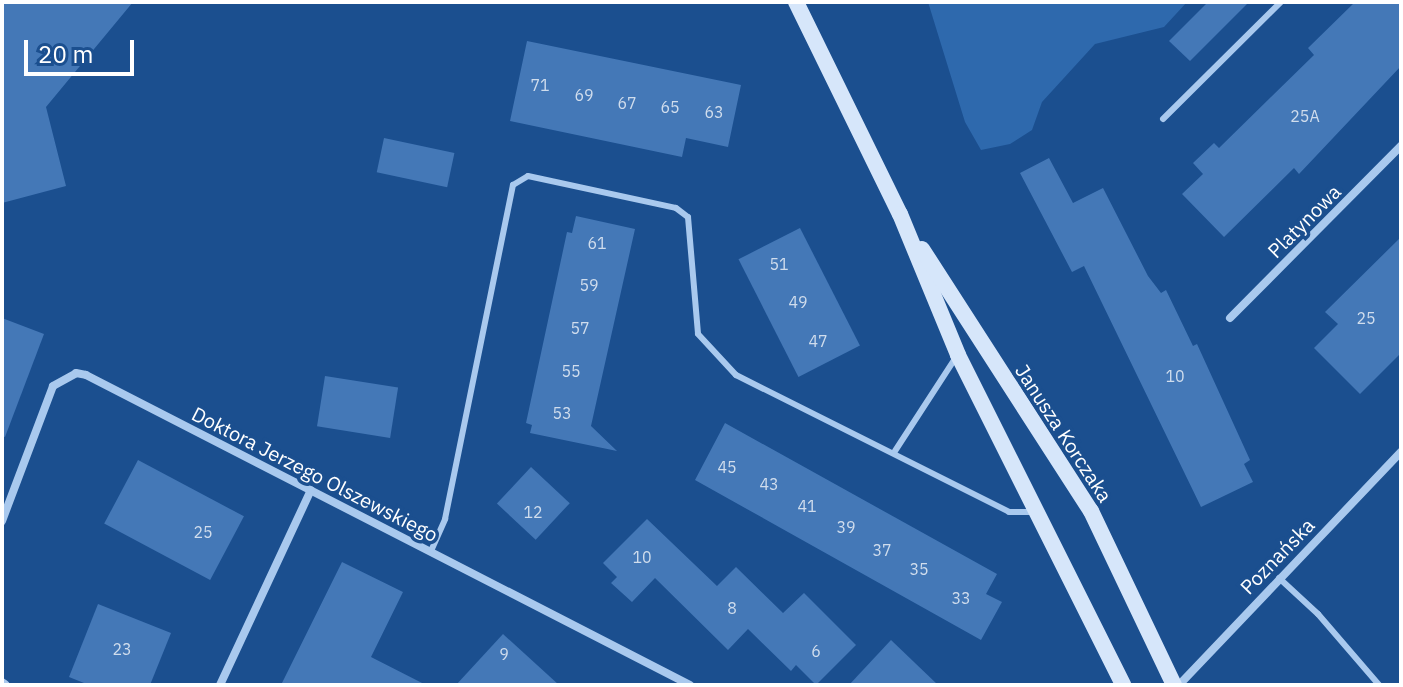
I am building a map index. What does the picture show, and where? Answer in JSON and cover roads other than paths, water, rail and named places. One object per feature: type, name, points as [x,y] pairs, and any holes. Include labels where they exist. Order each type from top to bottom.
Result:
[{"type":"street","name":"Janusza Korczaka","points":[[796,2],[900,214],[958,355],[1123,685]]},
{"type":"street","name":"Platynowa","points":[[1230,318],[1401,146]]},
{"type":"street","name":"Janusza Korczaka","points":[[900,214],[1091,511],[1177,685]]},
{"type":"street","name":"Doktora Jerzego Olszewskiego","points":[[2,521],[53,386],[76,373],[690,685]]},
{"type":"street","name":"Poznańska","points":[[1177,685],[1401,452]]},
{"type":"street","points":[[220,685],[311,490]]},
{"type":"lane","points":[[1163,119],[1281,2]]},
{"type":"lane","points":[[431,551],[445,519],[513,185],[528,176],[676,208],[688,217],[692,319],[706,347],[753,386],[895,451],[1009,512],[1036,512]]},
{"type":"lane","points":[[895,451],[958,355]]},
{"type":"lane","points":[[1279,578],[1379,685]]}]
